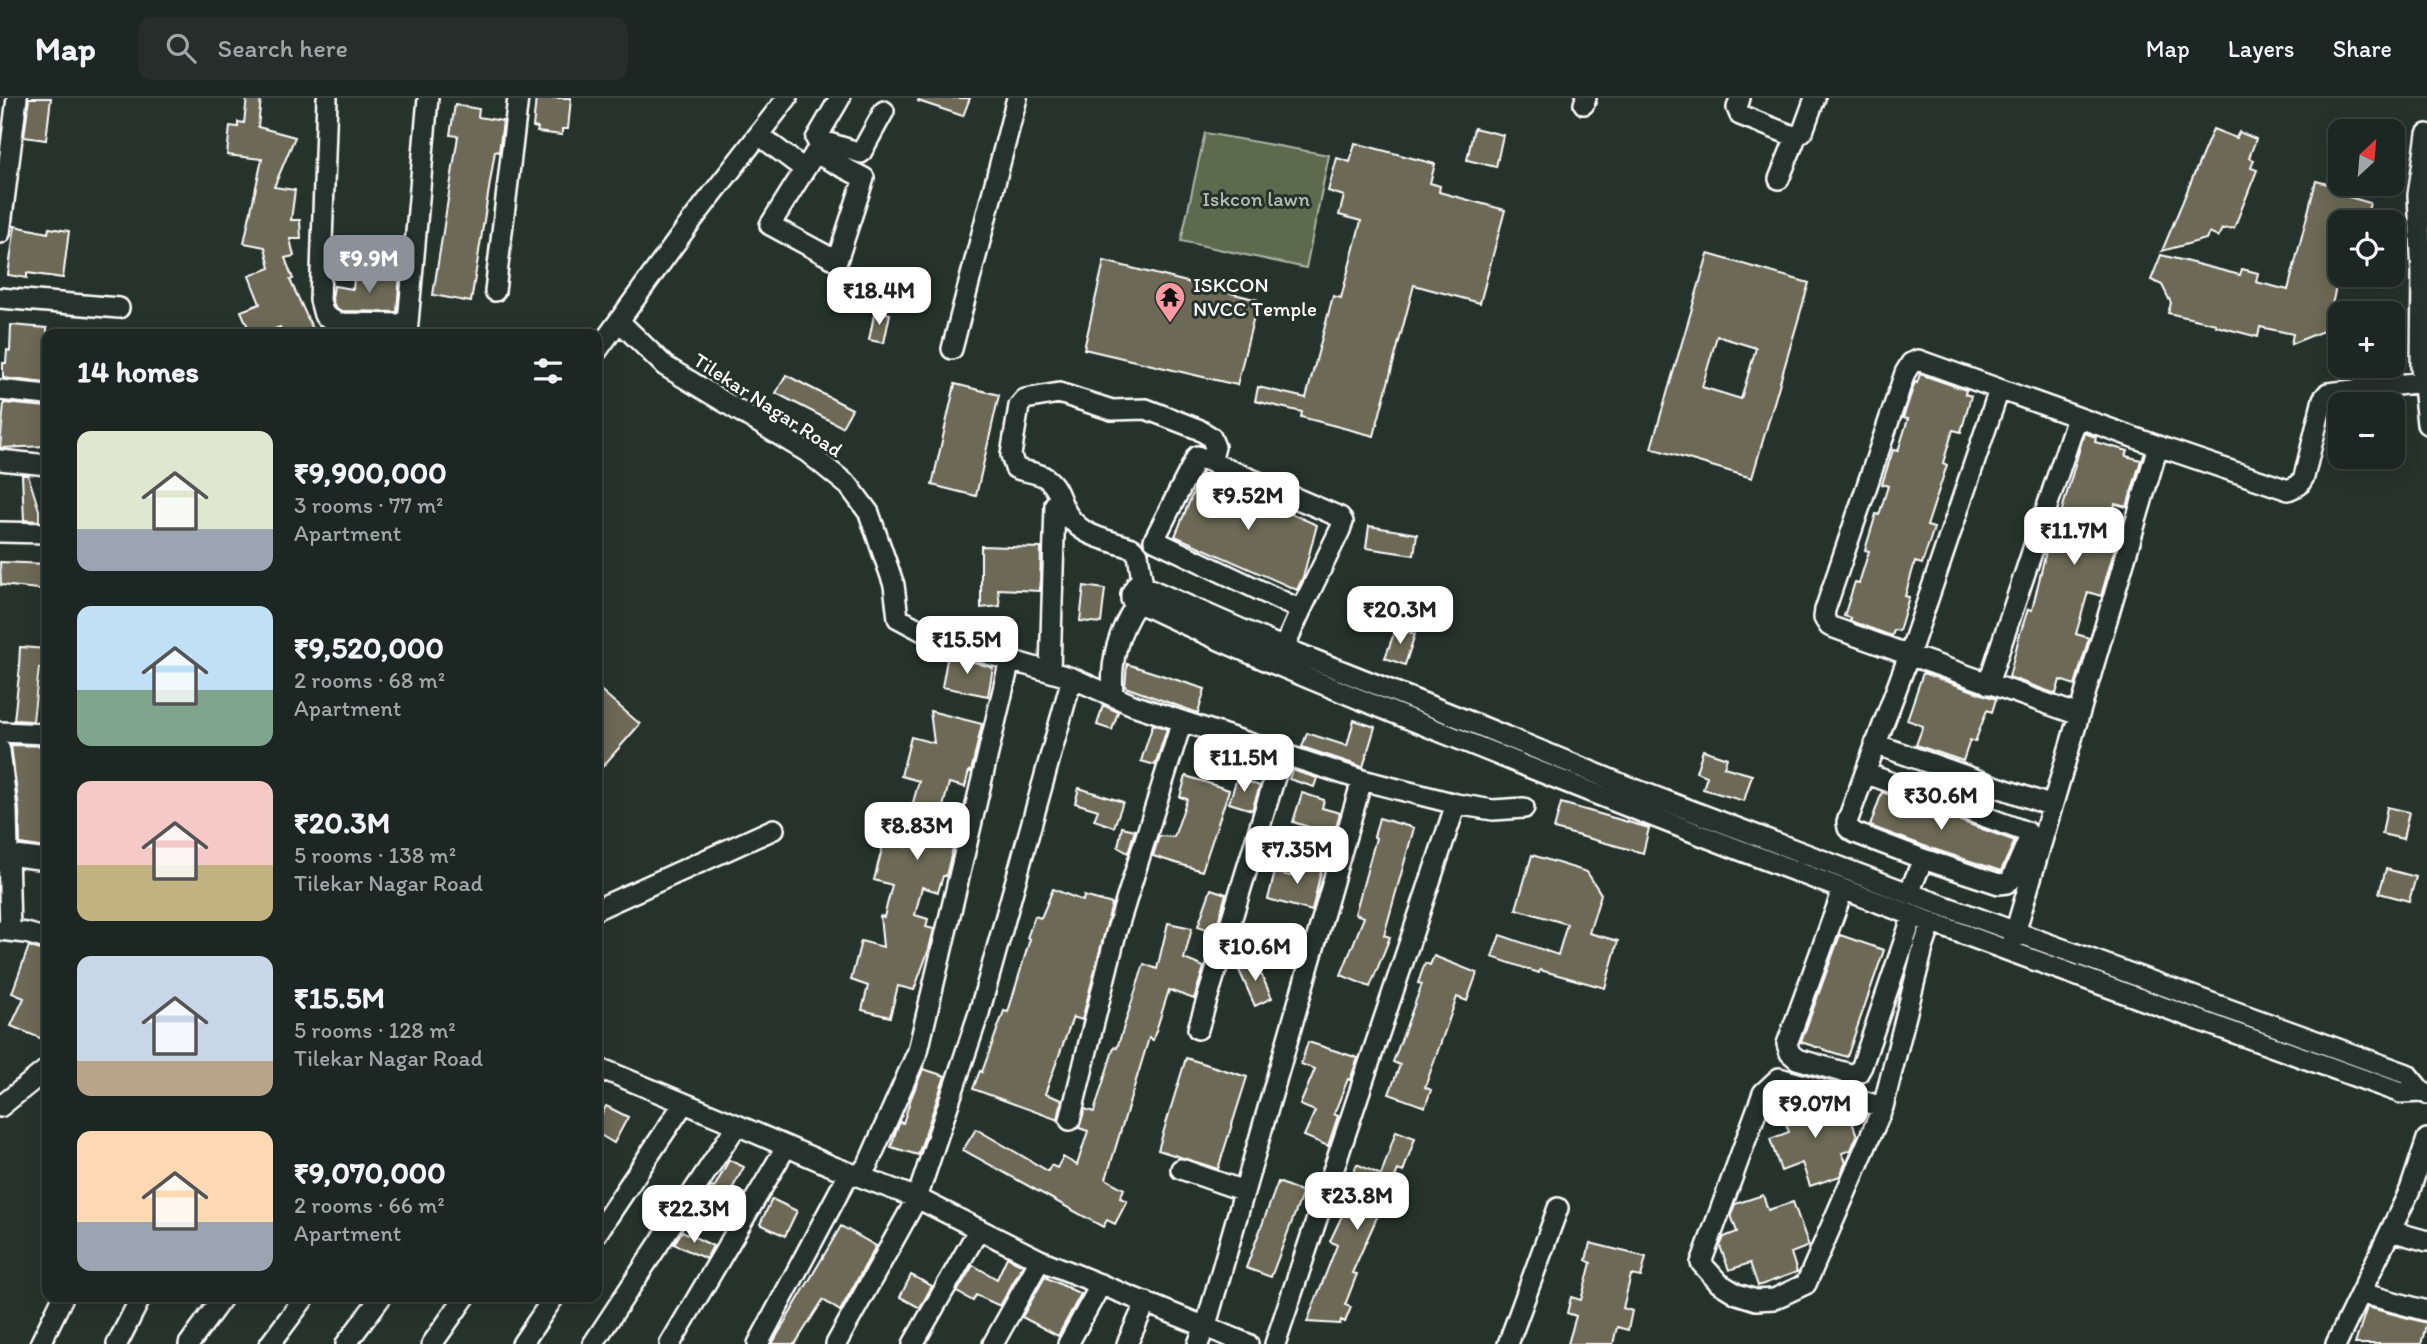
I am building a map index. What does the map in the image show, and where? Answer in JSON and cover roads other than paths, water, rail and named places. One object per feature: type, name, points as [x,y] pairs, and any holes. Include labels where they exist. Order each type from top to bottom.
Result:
[{"type":"street","points":[[0,233],[2,199],[17,98]]},
{"type":"street","points":[[327,98],[320,300],[324,315],[338,323],[407,329],[428,98]]},
{"type":"street","points":[[495,291],[517,98]]},
{"type":"street","points":[[602,345],[687,227],[787,98]]},
{"type":"street","points":[[840,98],[816,139],[861,153],[884,111]]},
{"type":"street","points":[[952,349],[1017,98]]},
{"type":"street","points":[[1741,98],[1737,108],[1740,115],[1796,137]]},
{"type":"street","points":[[1779,179],[1796,137],[1803,131],[1815,98]]},
{"type":"street","points":[[2427,134],[2417,195],[2422,273],[2423,382],[2427,424]]},
{"type":"street","points":[[759,135],[804,169]]},
{"type":"street","points":[[815,153],[864,178],[837,261],[770,225],[804,169],[815,153]]},
{"type":"street","points":[[0,299],[119,308]]},
{"type":"street","name":"Tilekar Nagar Road","points":[[620,322],[665,366],[807,452],[849,486],[869,513],[894,585],[898,618],[926,633],[1072,678],[1133,705],[1362,780],[1456,804],[1493,810],[1524,808]]},
{"type":"street","points":[[2079,715],[1829,626],[1824,618],[1911,363],[1918,360],[2288,490],[2299,485],[2304,477],[2323,399],[2328,393],[2423,382]]},
{"type":"street","points":[[0,390],[42,394]]},
{"type":"street","points":[[1865,772],[2027,832],[2030,836],[2011,880],[1999,884],[1923,859],[1855,833],[1848,828],[1847,822],[1875,744],[1909,655],[1999,390]]},
{"type":"street","points":[[1113,695],[1115,651],[1126,620],[1140,594],[1138,554],[1132,548],[1081,531],[1064,508],[1055,487],[1045,476],[1015,468],[1011,455],[1019,406],[1025,400],[1059,393],[1112,410],[1146,409],[1198,429],[1210,437],[1215,447],[1211,462]]},
{"type":"street","points":[[1988,684],[2077,417]]},
{"type":"street","points":[[2010,952],[2158,446]]},
{"type":"street","points":[[1280,657],[1343,522],[1340,517],[1197,456],[1154,540],[1301,610]]},
{"type":"street","points":[[0,460],[42,464]]},
{"type":"street","points":[[1050,671],[1055,505]]},
{"type":"street","points":[[0,532],[42,533]]},
{"type":"street","points":[[1140,594],[1661,821],[2010,952],[2401,1093],[2425,1093]]},
{"type":"street","points":[[1280,657],[1478,724],[1629,788],[2407,1074],[2425,1093]]},
{"type":"street","points":[[758,1344],[854,1175],[868,1164],[918,1051],[1010,660]]},
{"type":"street","points":[[836,1344],[917,1198],[979,1013],[1072,678]]},
{"type":"street","points":[[1070,1120],[1116,933],[1182,722]]},
{"type":"street","points":[[0,733],[42,734]]},
{"type":"street","points":[[1875,744],[2052,806]]},
{"type":"street","points":[[0,750],[8,855],[5,931],[42,938]]},
{"type":"street","points":[[1198,1030],[1282,754]]},
{"type":"street","points":[[1198,1344],[1206,1325],[1362,780]]},
{"type":"street","points":[[1275,1344],[1456,804]]},
{"type":"street","points":[[602,907],[774,829]]},
{"type":"street","points":[[8,855],[42,859]]},
{"type":"street","points":[[1909,893],[1923,859]]},
{"type":"street","points":[[1843,890],[1787,1044],[1790,1053],[1797,1059],[1850,1074],[1858,1073],[1913,915]]},
{"type":"street","points":[[1883,1107],[1779,1078],[1769,1086],[1763,1093],[1701,1263],[1719,1283],[1737,1294],[1756,1300],[1774,1300],[1805,1284],[1883,1107],[1932,922]]},
{"type":"street","points":[[2205,1023],[2211,1002]]},
{"type":"street","points":[[0,1107],[42,1073]]},
{"type":"street","points":[[602,1078],[684,1103],[854,1175],[917,1198],[1040,1260],[1248,1344]]},
{"type":"street","points":[[602,1226],[684,1103]]},
{"type":"street","points":[[593,1344],[737,1125]]},
{"type":"street","points":[[2336,1344],[2410,1190],[2427,1139]]},
{"type":"street","points":[[670,1344],[786,1147]]},
{"type":"street","points":[[1181,1169],[1244,1191]]},
{"type":"street","points":[[1508,1344],[1558,1208]]},
{"type":"street","points":[[913,1344],[979,1229]]},
{"type":"street","points":[[2391,1231],[2427,1241]]},
{"type":"street","points":[[993,1344],[1040,1260]]},
{"type":"street","points":[[1068,1344],[1101,1284]]},
{"type":"street","points":[[2361,1293],[2427,1311]]},
{"type":"street","points":[[40,1344],[61,1302]]},
{"type":"street","points":[[117,1344],[138,1302]]},
{"type":"street","points":[[189,1344],[219,1302]]},
{"type":"street","points":[[270,1344],[301,1302]]},
{"type":"street","points":[[346,1344],[377,1302]]},
{"type":"street","points":[[432,1344],[461,1302]]},
{"type":"street","points":[[522,1344],[551,1302]]},
{"type":"street","points":[[1127,1344],[1146,1302]]},
{"type":"place","name":"ISKCON NVCC Temple","points":[[1170,324]]},
{"type":"park label","name":"Iskcon lawn","points":[[1256,199]]}]
